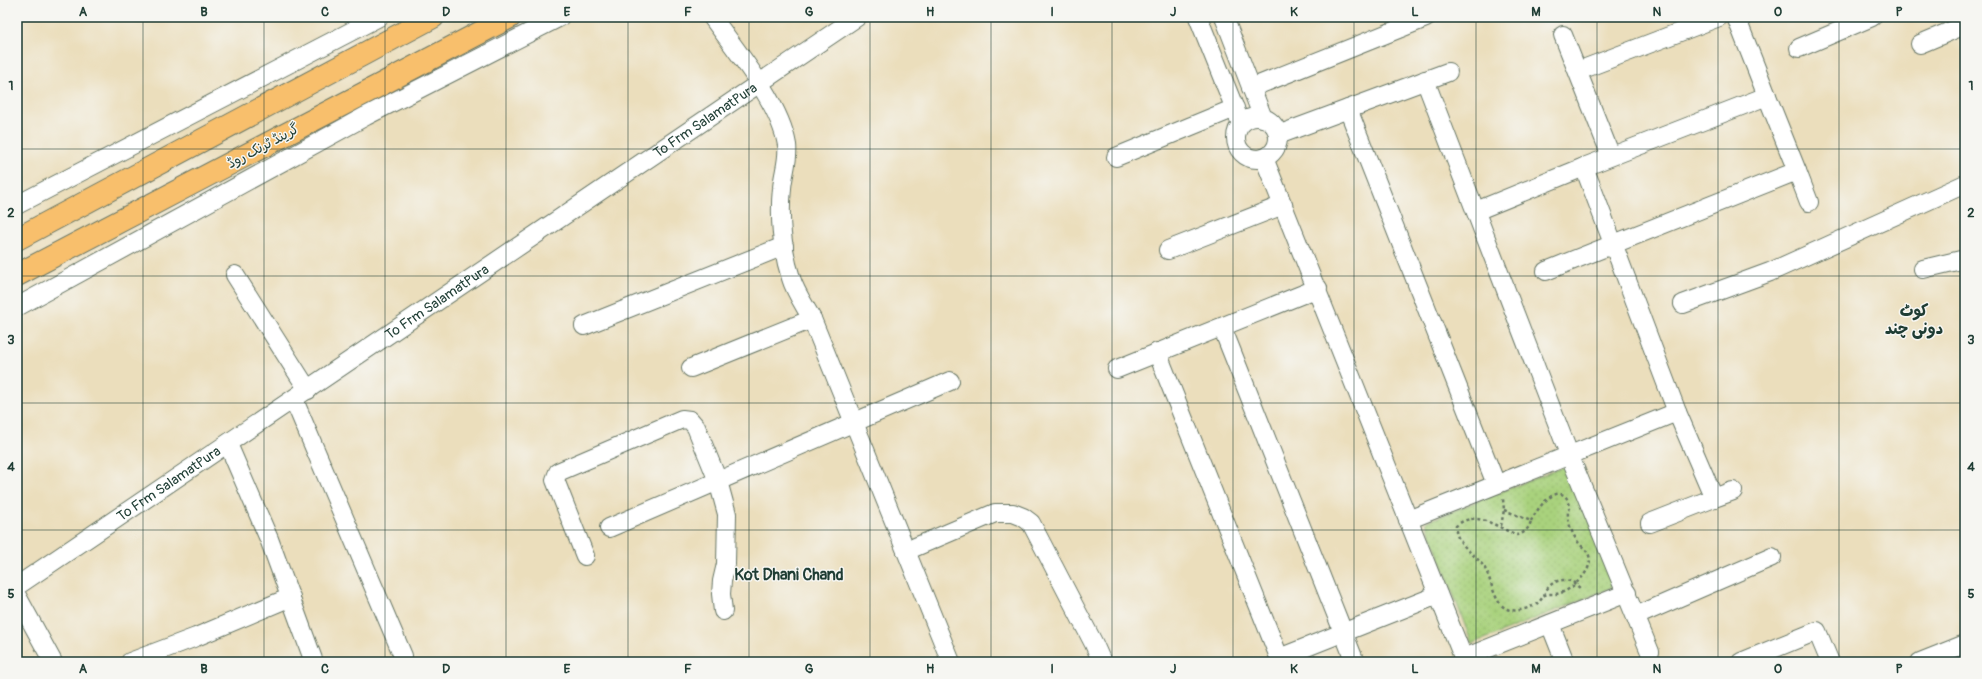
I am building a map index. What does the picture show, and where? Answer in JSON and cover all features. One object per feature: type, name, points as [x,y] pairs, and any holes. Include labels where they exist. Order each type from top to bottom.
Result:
[{"type":"highway","points":[[17,239],[434,17]]},
{"type":"highway","name":"گرینڈ ٹرنک روڈ","points":[[17,275],[510,17]]},
{"type":"street","points":[[17,205],[379,17]]},
{"type":"street","points":[[17,307],[366,116],[560,17]]},
{"type":"street","points":[[712,17],[759,84],[776,112],[783,128],[787,147],[782,188],[784,246],[791,280],[812,319],[951,662]]},
{"type":"street","name":"To Frm SalamatPura","points":[[17,586],[857,17]]},
{"type":"street","points":[[1116,157],[1238,115],[1263,118],[1273,124],[1278,135],[1275,149],[1264,158],[1250,158],[1239,149],[1236,135],[1238,115],[1198,17]]},
{"type":"street","points":[[1224,17],[1263,118]]},
{"type":"street","points":[[1578,71],[1719,17]]},
{"type":"street","points":[[1736,17],[1809,202]]},
{"type":"street","points":[[1798,48],[1872,17]]},
{"type":"street","points":[[1252,88],[1426,18]]},
{"type":"street","points":[[1920,44],[1965,25]]},
{"type":"street","points":[[1563,35],[1611,156]]},
{"type":"street","points":[[1278,135],[1448,72]]},
{"type":"street","points":[[1425,80],[1569,454],[1650,652]]},
{"type":"street","points":[[1476,211],[1611,156],[1767,96]]},
{"type":"street","points":[[356,97],[366,116]]},
{"type":"street","points":[[1348,108],[1496,484]]},
{"type":"street","points":[[1264,158],[1318,288],[1464,660],[1627,593]]},
{"type":"street","points":[[1584,167],[1677,412],[1714,498]]},
{"type":"street","points":[[1546,271],[1797,171]]},
{"type":"street","points":[[1683,304],[1770,272],[1965,184]]},
{"type":"street","points":[[1168,250],[1283,205]]},
{"type":"street","points":[[584,326],[784,246]]},
{"type":"street","points":[[1923,269],[1965,259]]},
{"type":"street","points":[[236,275],[301,395],[403,656]]},
{"type":"street","points":[[1117,369],[1318,288]]},
{"type":"street","points":[[691,368],[812,319]]},
{"type":"street","points":[[1222,327],[1355,662]]},
{"type":"street","points":[[1157,352],[1280,660],[1343,632],[1438,595]]},
{"type":"street","points":[[610,528],[950,381]]},
{"type":"street","points":[[1408,520],[1569,454],[1677,412]]},
{"type":"street","points":[[585,556],[555,480],[558,472],[682,419],[690,420],[696,427],[718,481],[727,514],[726,564],[721,594],[723,611]]},
{"type":"street","points":[[228,444],[269,539],[314,662]]},
{"type":"street","points":[[1650,523],[1732,491]]},
{"type":"street","points":[[906,551],[995,513],[1008,513],[1023,517],[1031,523],[1102,662]]},
{"type":"street","points":[[1636,616],[1772,557]]},
{"type":"street","points":[[17,596],[53,662]]},
{"type":"street","points":[[130,662],[196,637],[290,597]]},
{"type":"street","points":[[1550,624],[1565,662]]},
{"type":"street","points":[[1741,662],[1817,631],[1830,662]]},
{"type":"street","points":[[1926,661],[1965,644]]},
{"type":"path","points":[[1496,484],[1502,495],[1504,510],[1501,526]]},
{"type":"path","points":[[1571,508],[1565,496],[1561,494],[1554,495],[1541,505],[1526,531],[1518,535],[1490,521],[1474,519],[1459,523],[1456,526],[1455,532],[1459,542],[1474,555],[1484,568],[1499,601],[1506,609],[1514,611],[1538,603],[1552,583],[1564,579],[1573,582],[1581,589]]},
{"type":"path","points":[[1544,595],[1569,590],[1589,566],[1590,560],[1588,552],[1577,541],[1570,525],[1568,515],[1571,508],[1587,498]]},
{"type":"path","points":[[1504,510],[1531,521]]},
{"type":"green space","points":[[1568,465],[1616,586],[1472,644],[1426,522]]},
{"type":"district","name":"کوٹ دونی چند","points":[[1914,320]]},
{"type":"district","name":"Kot Dhani Chand","points":[[789,575]]}]
